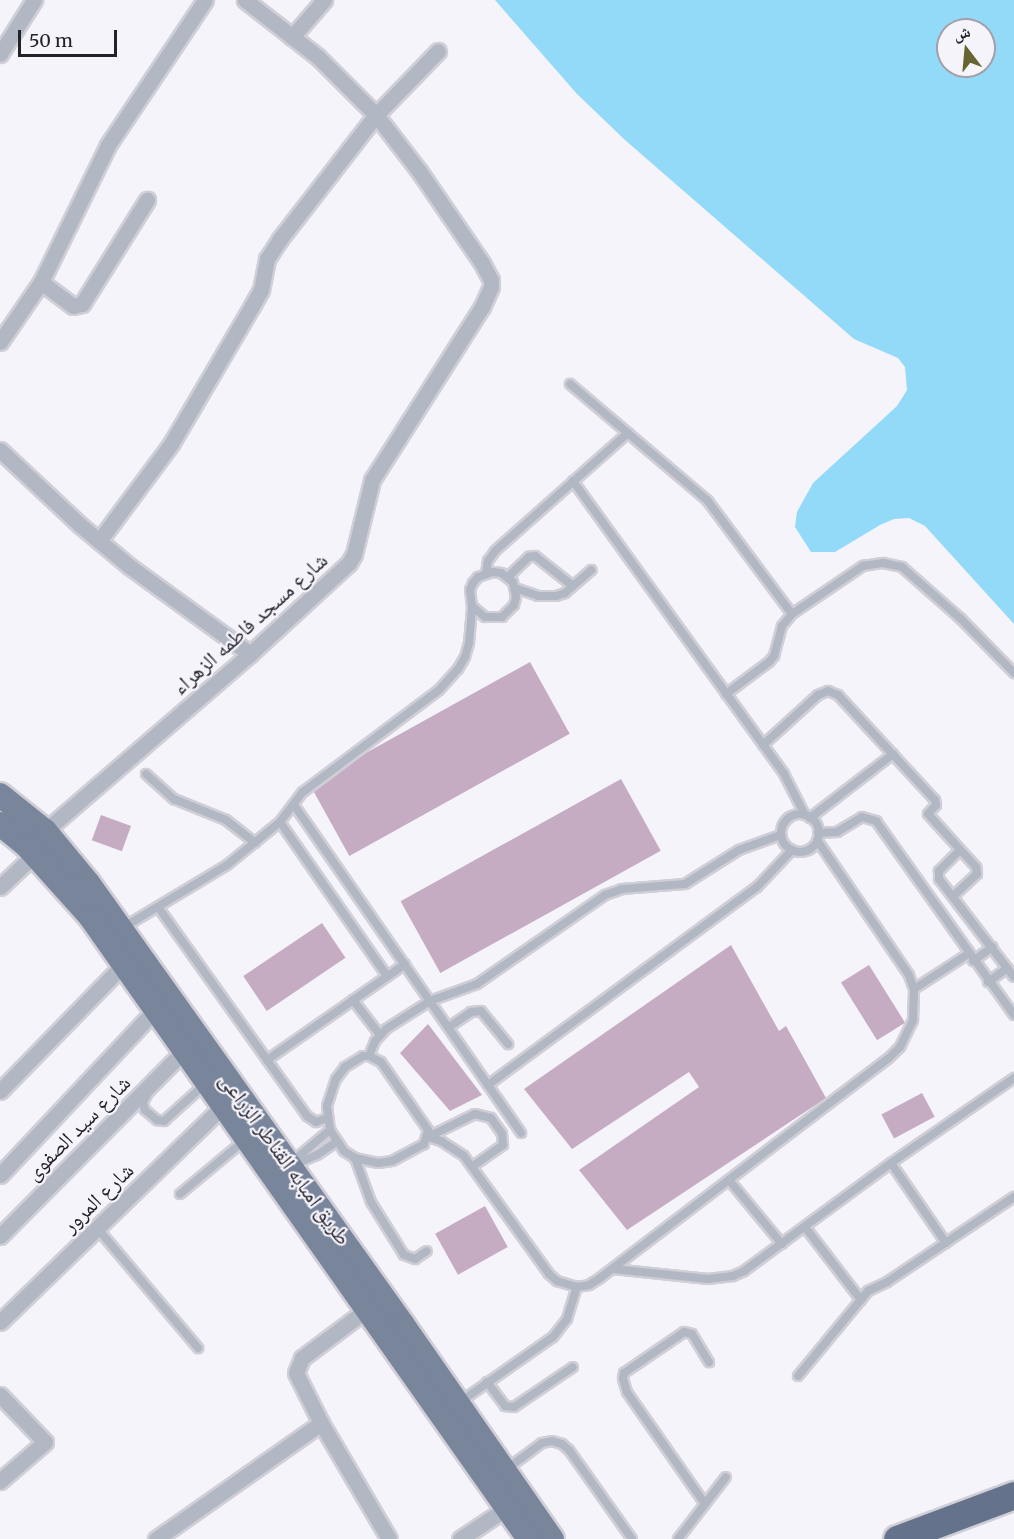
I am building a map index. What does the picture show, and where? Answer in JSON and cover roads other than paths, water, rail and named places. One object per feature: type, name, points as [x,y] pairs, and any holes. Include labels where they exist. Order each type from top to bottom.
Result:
[{"type":"highway","points":[[897,1539],[1014,1495]]},
{"type":"main road","name":"طريق امبابه القناطر الزراعى","points":[[0,795],[45,831],[121,928],[281,1172],[366,1310],[516,1502],[552,1539]]},
{"type":"main road","name":"طريق امبابه القناطر الزراعى","points":[[0,825],[35,854],[90,916],[247,1138],[281,1172],[458,1403],[505,1470],[528,1538]]},
{"type":"street","points":[[0,54],[34,0]]},
{"type":"street","points":[[1,339],[40,282],[108,145],[205,0]]},
{"type":"street","points":[[245,0],[318,57],[376,115]]},
{"type":"street","points":[[292,37],[324,0]]},
{"type":"street","points":[[99,541],[171,444],[261,290],[267,259],[280,239],[376,115],[438,51]]},
{"type":"street","name":"شارع مسجد فاطمه الزهراء","points":[[45,831],[250,654],[349,564],[354,554],[372,480],[482,307],[491,287],[491,280],[419,171],[376,115]]},
{"type":"street","points":[[40,282],[73,306],[82,304],[147,200]]},
{"type":"street","points":[[0,450],[99,541],[250,654]]},
{"type":"street","points":[[0,887],[35,854]]},
{"type":"street","points":[[0,1091],[124,964]]},
{"type":"street","points":[[0,1175],[156,1009]]},
{"type":"street","name":"شارع سيد الصفوى","points":[[0,1236],[188,1052]]},
{"type":"street","name":"شارع المرور","points":[[0,1322],[224,1105]]},
{"type":"street","points":[[366,1310],[302,1358],[298,1365],[297,1379],[389,1539]]},
{"type":"street","points":[[0,1395],[44,1441],[0,1481]]},
{"type":"street","points":[[156,1539],[321,1423]]},
{"type":"street","points":[[460,1539],[516,1502]]},
{"type":"lane","points":[[570,384],[707,500],[792,614]]},
{"type":"lane","points":[[486,573],[488,561],[495,551],[628,433]]},
{"type":"lane","points":[[428,1137],[453,1147],[474,1166],[549,1274],[557,1281],[577,1287],[589,1285],[895,1053],[908,1034],[913,1020],[914,989],[909,975],[818,836],[818,827],[808,816],[784,774],[573,482]]},
{"type":"lane","points":[[508,577],[529,557],[535,556],[573,586]]},
{"type":"lane","points":[[726,694],[774,656],[782,626],[792,614],[863,566],[883,563],[902,567],[955,613],[1014,673]]},
{"type":"lane","points":[[515,588],[546,597],[565,593],[591,570]]},
{"type":"lane","points":[[121,928],[220,870],[280,822],[303,792],[449,681],[465,657],[473,583],[486,573],[501,573],[508,577],[515,588],[514,605],[502,617],[485,617],[472,606]]},
{"type":"lane","points":[[763,745],[818,695],[828,691],[838,695],[935,800],[936,805],[928,814],[976,867],[977,874],[953,896]]},
{"type":"lane","points":[[369,1056],[380,1035],[430,1000],[477,984],[614,891],[685,884],[739,850],[781,835],[788,819],[808,816],[893,754]]},
{"type":"lane","points":[[146,774],[174,799],[226,820],[255,843]]},
{"type":"lane","points":[[294,805],[522,1133]]},
{"type":"lane","points":[[781,835],[786,846],[792,850],[809,849],[818,836],[831,834],[862,817],[872,818],[1014,1016]]},
{"type":"lane","points":[[280,822],[387,976]]},
{"type":"lane","points":[[488,1085],[757,887],[792,850]]},
{"type":"lane","points":[[960,850],[938,873],[1014,977]]},
{"type":"lane","points":[[158,907],[307,1116],[316,1122],[327,1118]]},
{"type":"lane","points":[[914,989],[992,947]]},
{"type":"lane","points":[[267,1060],[405,964]]},
{"type":"lane","points":[[988,982],[1007,968]]},
{"type":"lane","points":[[353,1000],[380,1035]]},
{"type":"lane","points":[[448,1027],[471,1012],[481,1011],[508,1044]]},
{"type":"lane","points":[[188,1052],[144,1098],[145,1110],[157,1120],[168,1119],[207,1081]]},
{"type":"lane","points":[[428,1137],[426,1124],[381,1062],[369,1056],[357,1058],[336,1080],[327,1106],[327,1118],[336,1142],[355,1158],[378,1163],[392,1161],[418,1149],[428,1137],[475,1114],[491,1118],[502,1134],[502,1145],[474,1166]]},
{"type":"lane","points":[[613,1269],[720,1278],[744,1271],[891,1163],[1014,1078]]},
{"type":"lane","points":[[281,1172],[330,1130]]},
{"type":"lane","points":[[180,1194],[247,1138]]},
{"type":"lane","points":[[281,1172],[317,1155],[336,1142]]},
{"type":"lane","points":[[355,1158],[371,1202],[404,1255],[415,1259],[427,1251]]},
{"type":"lane","points":[[891,1163],[946,1243]]},
{"type":"lane","points":[[729,1180],[782,1244]]},
{"type":"lane","points":[[798,1376],[872,1288],[887,1282],[1014,1197]]},
{"type":"lane","points":[[805,1227],[861,1300]]},
{"type":"lane","points":[[97,1228],[198,1348]]},
{"type":"lane","points":[[458,1403],[553,1337],[567,1318],[577,1287]]},
{"type":"lane","points":[[705,1504],[627,1392],[623,1379],[624,1373],[684,1332],[692,1334],[710,1362]]},
{"type":"lane","points":[[488,1382],[505,1406],[514,1407],[573,1367]]},
{"type":"lane","points":[[505,1470],[532,1448],[542,1443],[552,1441],[562,1444],[632,1539]]},
{"type":"lane","points":[[678,1539],[726,1477]]},
{"type":"water","points":[[495,0],[1014,0],[1014,624],[925,526],[909,518],[894,519],[880,525],[835,552],[811,552],[795,527],[797,512],[813,483],[897,406],[907,390],[905,367],[898,358],[854,339],[625,140],[577,94]]}]
